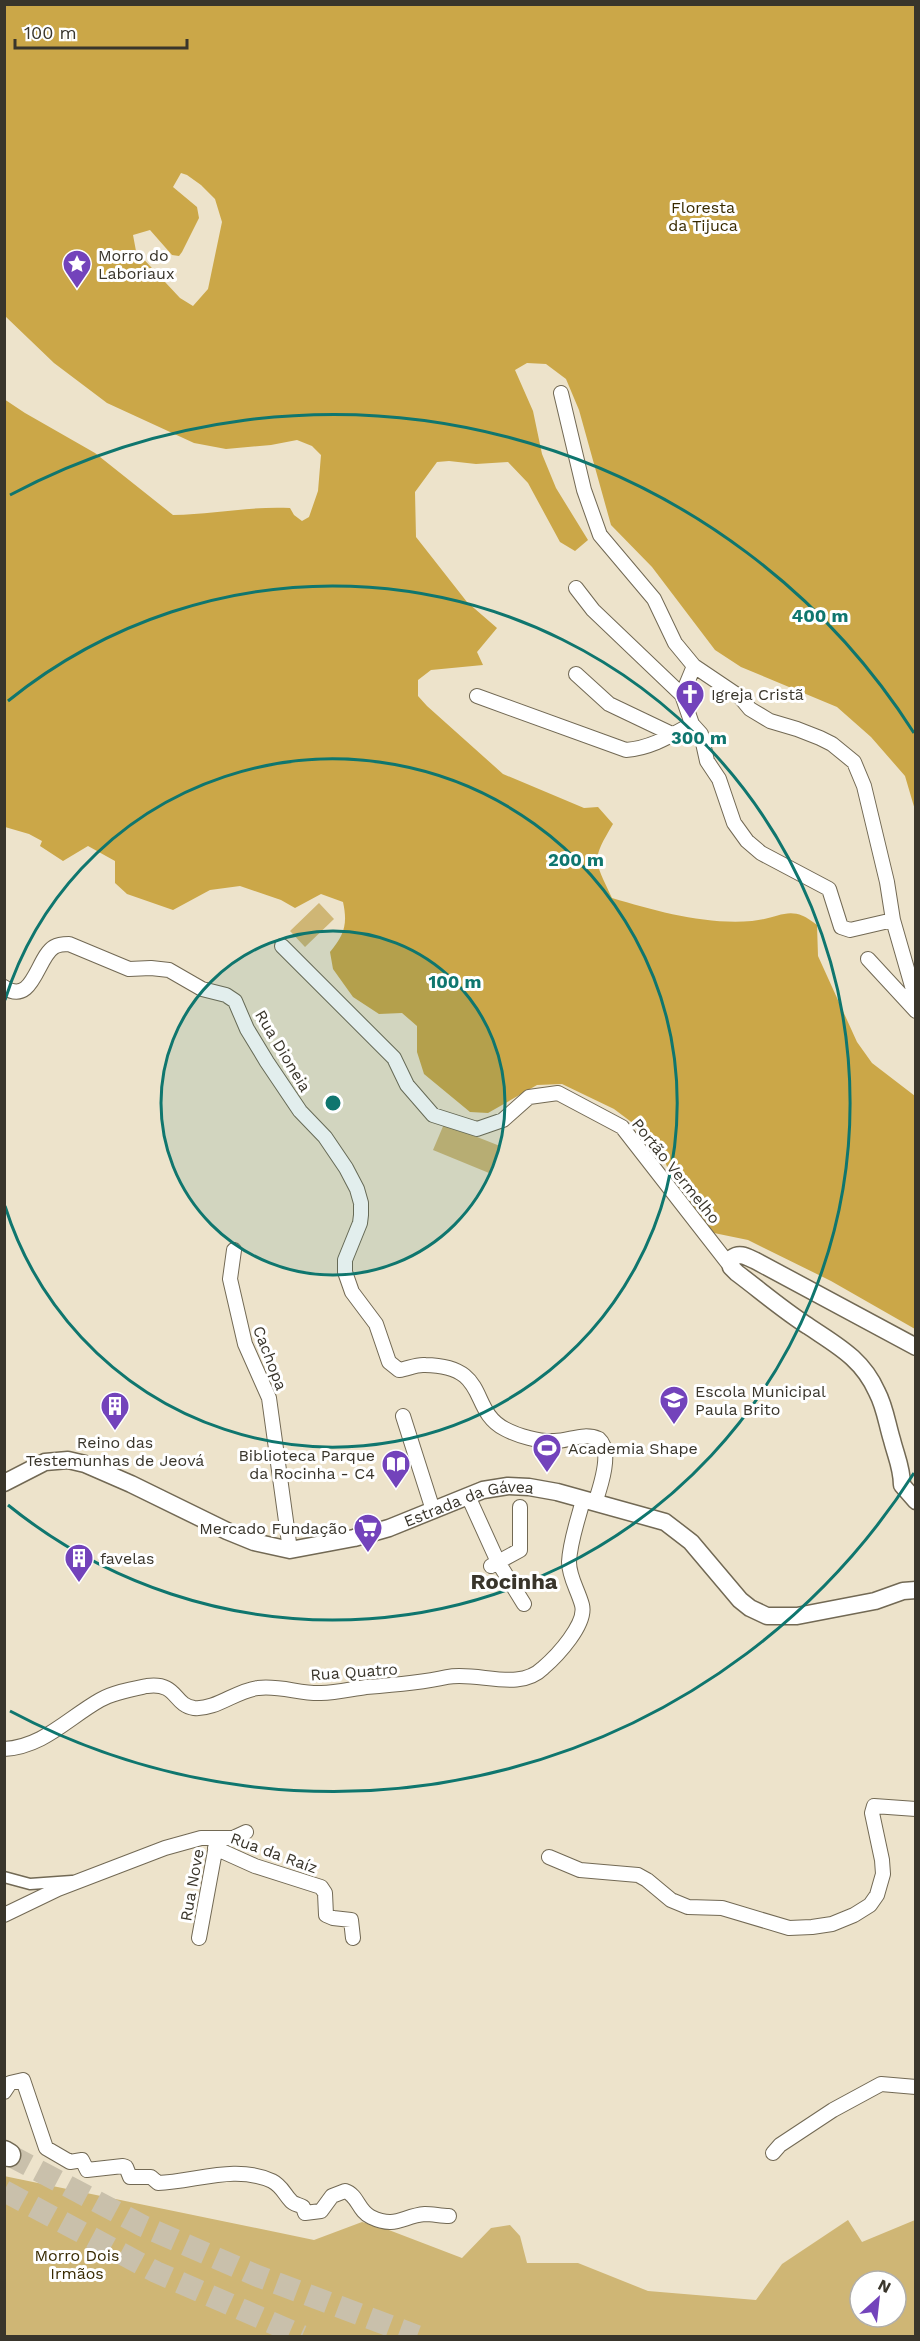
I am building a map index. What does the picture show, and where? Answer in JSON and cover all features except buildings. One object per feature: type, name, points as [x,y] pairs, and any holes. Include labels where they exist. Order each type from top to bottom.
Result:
[{"type":"street","points":[[561,393],[584,490],[600,535],[654,599],[675,642],[694,666],[740,697],[750,709],[770,722],[820,738],[832,744],[854,762],[866,797],[887,882],[893,920],[915,1000]]},
{"type":"street","points":[[576,588],[593,610],[682,695],[692,724],[701,734],[708,760],[719,779],[734,823],[747,841],[761,853],[829,890],[838,925],[841,927],[850,930],[893,920]]},
{"type":"street","points":[[682,695],[694,666]]},
{"type":"street","points":[[576,674],[609,704],[674,735]]},
{"type":"street","points":[[477,696],[626,750],[638,749],[674,735],[692,724]]},
{"type":"street","name":"Rua Dioneia","points":[[4,987],[14,991],[24,990],[31,983],[51,949],[58,945],[69,944],[129,969],[169,970],[202,989],[231,997],[238,1006],[247,1029],[282,1086],[300,1111],[325,1137],[357,1189],[362,1215],[345,1260],[345,1272],[352,1292],[376,1324],[391,1365],[399,1370],[421,1365],[445,1366],[464,1374],[474,1386],[494,1421],[513,1432],[552,1442],[586,1435],[599,1439],[604,1447],[605,1463],[602,1482],[589,1501]]},
{"type":"street","name":"Portão Vermelho","points":[[282,946],[394,1058],[407,1085],[433,1115],[477,1129],[503,1120],[529,1097],[558,1093],[622,1126],[731,1267]]},
{"type":"street","points":[[868,959],[915,1011]]},
{"type":"street","name":"Cachopa","points":[[234,1250],[230,1279],[245,1344],[269,1398],[290,1550]]},
{"type":"street","points":[[915,1347],[756,1261],[736,1255],[732,1258],[731,1267],[807,1326],[839,1345],[852,1356],[866,1374],[877,1391],[886,1416],[902,1470],[902,1485],[915,1501]]},
{"type":"street","points":[[403,1416],[433,1510]]},
{"type":"street","name":"Estrada da Gávea","points":[[4,1483],[45,1462],[68,1460],[85,1464],[131,1484],[254,1542],[290,1550],[354,1538],[389,1528],[483,1490],[508,1486],[529,1487],[655,1519],[675,1528],[691,1542],[740,1600],[767,1616],[797,1616],[874,1601],[903,1591],[915,1590]]},
{"type":"street","points":[[468,1496],[494,1564],[524,1604]]},
{"type":"street","name":"Rua Quatro","points":[[4,1749],[18,1748],[41,1739],[111,1694],[148,1686],[169,1688],[182,1703],[193,1708],[210,1705],[258,1688],[319,1694],[409,1684],[458,1675],[515,1680],[529,1678],[551,1661],[582,1618],[583,1608],[571,1577],[569,1562],[589,1501]]},
{"type":"street","points":[[494,1564],[520,1550],[520,1507]]},
{"type":"street","points":[[549,1857],[580,1870],[632,1874],[642,1877],[671,1900],[688,1907],[730,1910],[789,1928],[812,1927],[832,1924],[854,1915],[870,1905],[877,1895],[883,1874],[872,1813],[874,1806],[915,1809]]},
{"type":"street","points":[[4,1916],[58,1889],[173,1845],[201,1838],[216,1843],[246,1832]]},
{"type":"street","name":"Rua da Raíz","points":[[216,1843],[255,1866],[321,1887],[325,1893],[326,1915],[351,1920],[354,1938]]},
{"type":"street","name":"Rua Nove","points":[[199,1938],[216,1843]]},
{"type":"street","points":[[4,1877],[30,1884],[83,1880]]},
{"type":"street","points":[[4,2092],[10,2083],[21,2079],[24,2081],[26,2093],[46,2148],[70,2162],[82,2160],[87,2170],[123,2166],[126,2167],[130,2177],[151,2178],[158,2182],[175,2182],[209,2175],[256,2176],[276,2183],[284,2190],[292,2203],[303,2207],[305,2213],[321,2211],[332,2196],[345,2191],[354,2195],[367,2215],[382,2221],[397,2222],[426,2214],[449,2216]]},
{"type":"street","points":[[773,2153],[780,2145],[833,2110],[881,2084],[915,2087]]},
{"type":"green space","name":"Floresta da Tijuca","points":[[5,5],[915,5],[915,810],[905,776],[871,737],[837,707],[741,667],[715,650],[652,567],[611,525],[579,410],[566,379],[546,364],[527,363],[515,370],[533,411],[542,454],[556,488],[588,540],[575,551],[560,542],[528,483],[508,462],[476,464],[437,462],[415,492],[416,537],[467,602],[497,628],[477,652],[483,665],[431,670],[418,680],[418,696],[427,706],[503,774],[584,808],[598,807],[613,824],[598,853],[601,875],[612,898],[699,919],[752,921],[792,913],[808,918],[817,925],[818,956],[857,1042],[872,1063],[915,1096],[915,1329],[831,1281],[748,1240],[714,1233],[696,1222],[677,1192],[664,1159],[646,1133],[614,1109],[562,1084],[537,1085],[488,1113],[470,1112],[424,1074],[417,1052],[417,1026],[402,1013],[379,1014],[353,997],[333,969],[330,952],[344,929],[343,902],[321,894],[295,908],[281,900],[240,886],[210,890],[173,910],[127,894],[115,883],[115,861],[88,846],[63,861],[40,846],[42,841],[29,834],[5,827],[4,399],[95,453],[173,515],[290,508],[294,515],[302,521],[309,517],[318,491],[321,455],[312,446],[297,440],[226,449],[194,443],[107,403],[54,363],[5,316]],"holes":[[[181,173],[187,175],[215,199],[222,222],[208,289],[193,306],[180,298],[136,251],[133,235],[150,230],[172,255],[179,256],[199,218],[197,207],[173,187]]]},
{"type":"green space","points":[[319,903],[334,919],[305,947],[290,931]]},
{"type":"green space","points":[[444,1124],[500,1146],[489,1173],[433,1150]]},
{"type":"green space","name":"Morro Dois Irmãos","points":[[4,2176],[314,2240],[362,2222],[462,2258],[491,2228],[510,2225],[520,2236],[527,2263],[578,2263],[648,2291],[756,2300],[782,2264],[848,2220],[862,2242],[915,2220],[915,2336],[5,2336]]},
{"type":"tunnel","points":[[9,2155],[143,2226],[255,2275],[417,2336]]},
{"type":"tunnel","points":[[4,2191],[156,2272],[302,2336]]},
{"type":"place","name":"Morro do Laboriaux","points":[[77,290]]},
{"type":"place","name":"Igreja Cristã","points":[[690,720]]},
{"type":"place","name":"Escola Municipal Paula Brito","points":[[674,1426]]},
{"type":"place","name":"Reino das Testemunhas de Jeová","points":[[115,1432]]},
{"type":"place","name":"Academia Shape","points":[[547,1474]]},
{"type":"place","name":"Biblioteca Parque da Rocinha - C4","points":[[396,1490]]},
{"type":"place","name":"Mercado Fundação","points":[[368,1554]]},
{"type":"place","name":"favelas","points":[[79,1584]]},
{"type":"district","name":"Rocinha","points":[[514,1581]]}]
